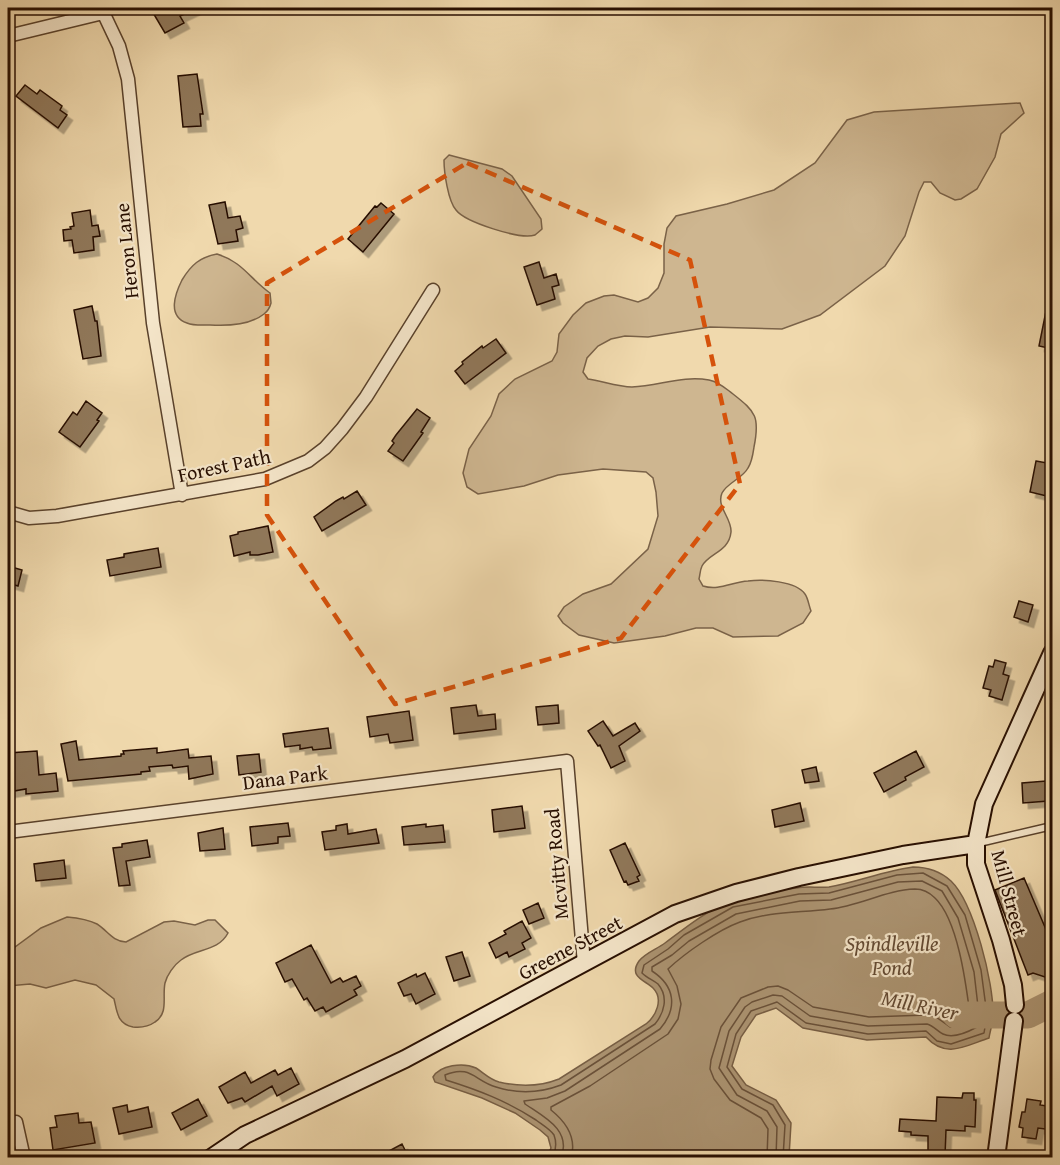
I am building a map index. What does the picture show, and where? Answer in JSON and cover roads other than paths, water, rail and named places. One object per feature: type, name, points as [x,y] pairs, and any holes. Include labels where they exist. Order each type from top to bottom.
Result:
[{"type":"street","points":[[8,36],[102,10]]},
{"type":"street","name":"Heron Lane","points":[[102,10],[119,46],[128,79],[153,323],[182,495]]},
{"type":"street","name":"Forest Path","points":[[8,512],[42,518],[182,495],[265,479],[308,461],[342,429],[366,397],[434,290]]},
{"type":"street","name":"Mill Street","points":[[996,1158],[1015,1013],[1013,985],[976,864],[976,844],[984,804],[1053,653]]},
{"type":"street","name":"Dana Park","points":[[8,832],[567,761]]},
{"type":"street","name":"Mcvitty Road","points":[[567,761],[584,963]]},
{"type":"street","name":"Greene Street","points":[[211,1158],[244,1135],[405,1059],[675,914],[736,893],[840,868],[976,844]]},
{"type":"street","points":[[16,1122],[24,1158]]},
{"type":"lane","points":[[976,844],[1053,826]]},
{"type":"water","name":"Spindleville Pond","points":[[913,867],[933,870],[951,881],[975,925],[990,984],[993,1021],[989,1038],[964,1047],[948,1049],[933,1044],[926,1037],[867,1040],[803,1028],[776,1008],[756,1015],[741,1037],[732,1066],[746,1085],[776,1100],[791,1123],[789,1157],[547,1157],[551,1148],[548,1137],[515,1113],[482,1098],[435,1082],[433,1077],[436,1073],[446,1067],[459,1065],[471,1066],[495,1081],[514,1085],[537,1085],[559,1079],[650,1021],[656,1012],[658,997],[653,988],[636,974],[636,966],[644,956],[696,920],[730,901],[754,894],[801,887],[829,887]]},
{"type":"waterway","name":"Mill River","points":[[956,1015],[1028,1015],[1052,1003]]}]
